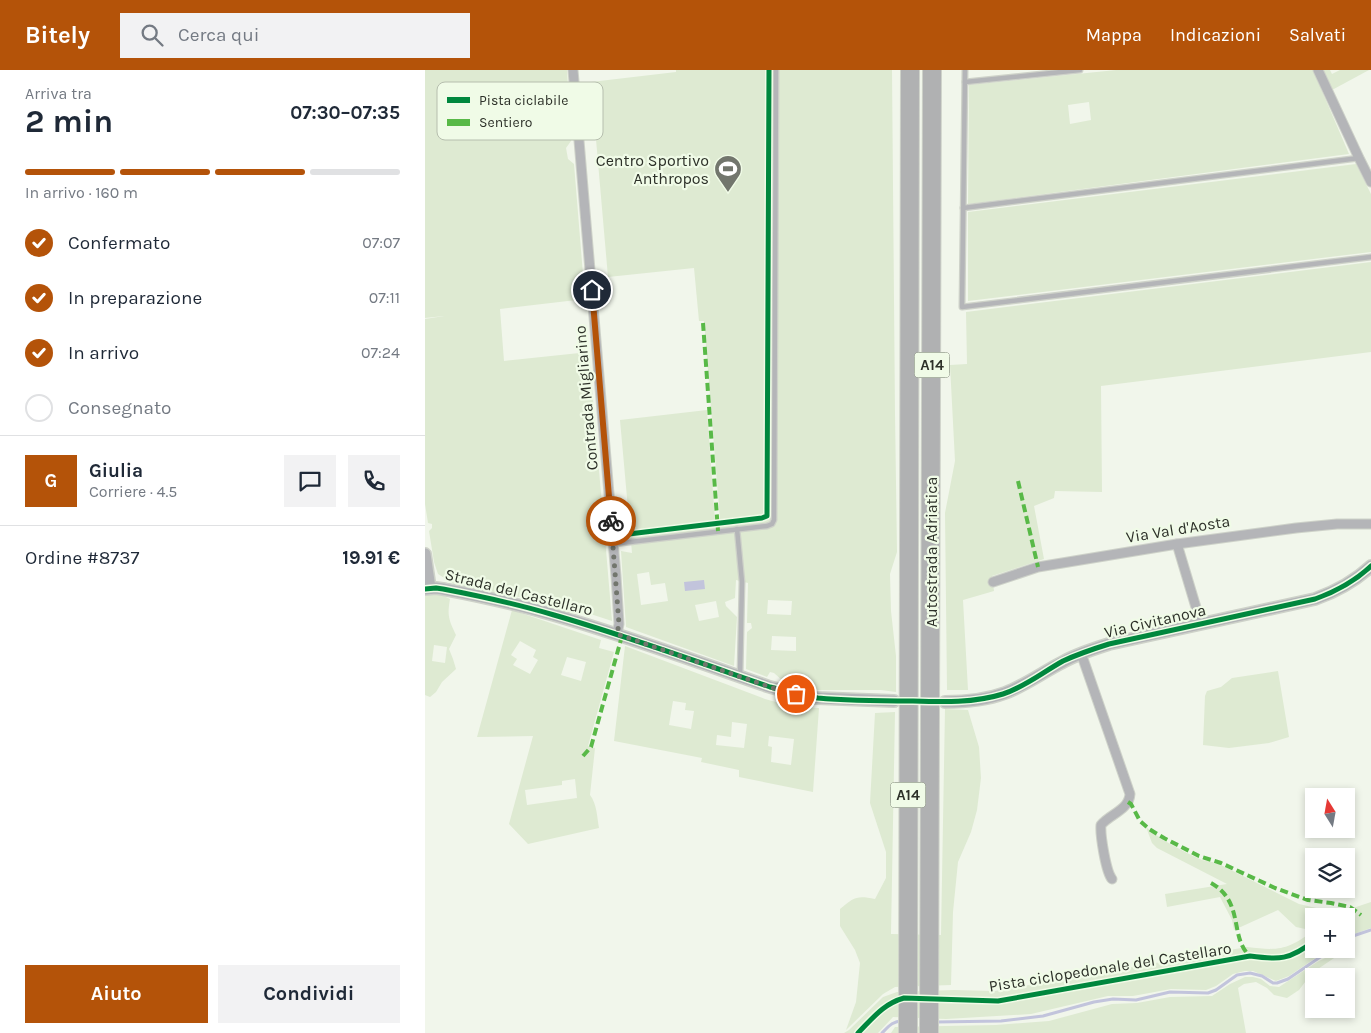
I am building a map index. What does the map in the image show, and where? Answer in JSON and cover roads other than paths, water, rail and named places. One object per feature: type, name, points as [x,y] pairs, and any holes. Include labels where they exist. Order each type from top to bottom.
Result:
[{"type":"highway","name":"Autostrada Adriatica","points":[[907,1033],[910,554],[910,70]]},
{"type":"highway","name":"Autostrada Adriatica","points":[[929,1033],[932,70]]},
{"type":"street","points":[[1318,70],[1371,182]]},
{"type":"street","name":"Contrada Migliarino","points":[[579,140],[613,544],[619,624],[617,634]]},
{"type":"street","name":"Via Val d'Aosta","points":[[993,582],[1038,567],[1177,544],[1296,528],[1337,524],[1371,524]]},
{"type":"street","points":[[1177,544],[1201,624]]},
{"type":"street","points":[[425,554],[428,589]]},
{"type":"street","name":"Via Civitanova","points":[[945,702],[976,700],[1005,693],[1064,661],[1109,644],[1315,599],[1344,587],[1371,566]]},
{"type":"street","name":"Strada del Castellaro","points":[[428,589],[443,589],[552,614],[617,634],[770,687],[817,698],[894,701]]},
{"type":"street","points":[[1081,653],[1130,794],[1125,806],[1101,825],[1109,876],[1112,879]]},
{"type":"lane","points":[[613,544],[772,524],[775,520],[776,70]]},
{"type":"lane","points":[[965,70],[962,307],[1371,257]]},
{"type":"lane","points":[[965,82],[1080,70]]},
{"type":"lane","points":[[963,208],[1359,158]]},
{"type":"lane","points":[[737,529],[742,582],[740,676]]},
{"type":"water","points":[[704,580],[705,589],[685,591],[684,582]]},
{"type":"waterway","points":[[1355,935],[1371,930]]},
{"type":"waterway","points":[[936,1022],[1001,1021],[1043,1016],[1094,1002],[1113,999],[1136,1000],[1170,992],[1208,993],[1216,990],[1237,975],[1250,973],[1277,983],[1288,979],[1319,958]]},
{"type":"waterway","points":[[882,1033],[889,1026],[902,1021]]},
{"type":"place","name":"Centro Sportivo Anthropos","points":[[728,193]]}]
